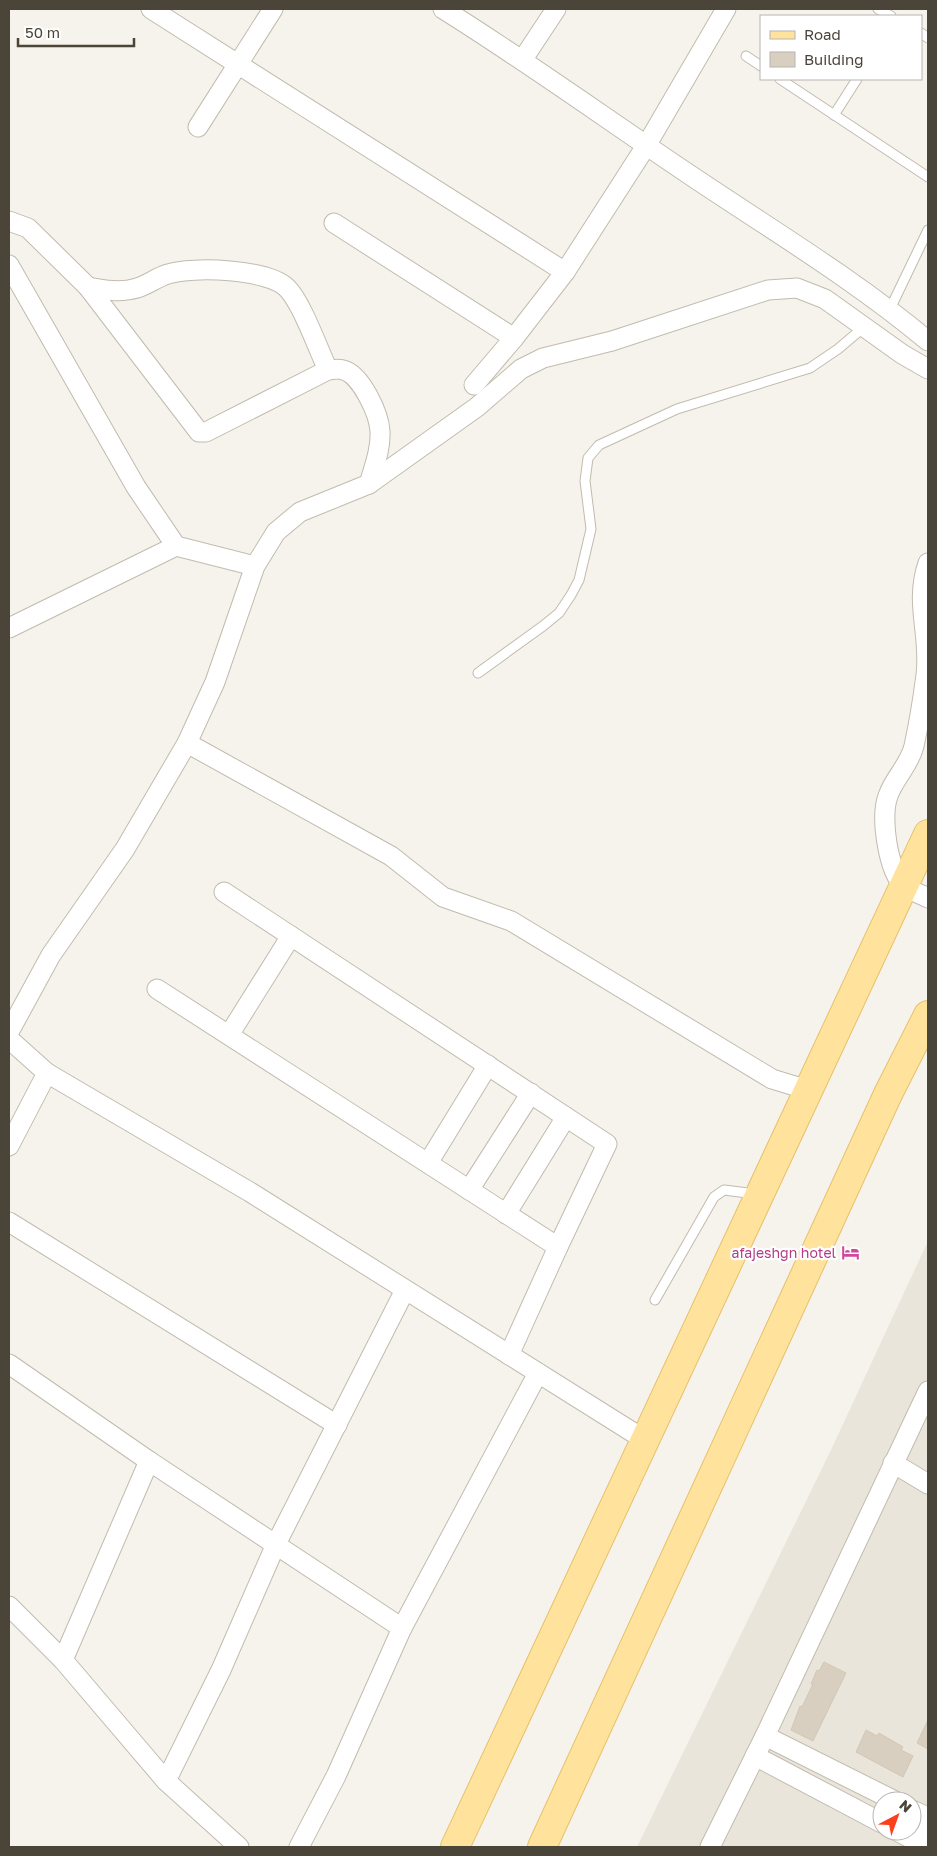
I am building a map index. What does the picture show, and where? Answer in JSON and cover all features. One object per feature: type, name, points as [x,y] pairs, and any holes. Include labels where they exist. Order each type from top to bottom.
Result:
[{"type":"main road","points":[[455,1847],[808,1090],[917,892],[928,834]]},
{"type":"main road","points":[[542,1847],[884,1103],[928,1014]]},
{"type":"street","points":[[151,9],[565,272]]},
{"type":"street","points":[[198,127],[273,9]]},
{"type":"street","points":[[443,9],[522,59],[646,146],[890,309],[928,341]]},
{"type":"street","points":[[522,59],[556,9]]},
{"type":"street","points":[[474,385],[514,338],[565,272],[646,146],[726,9]]},
{"type":"street","points":[[9,221],[28,228],[47,244],[88,288],[199,432],[206,432],[328,370],[344,370],[354,377],[368,396],[377,416],[380,431],[379,450],[369,484]]},
{"type":"street","points":[[334,223],[514,338]]},
{"type":"street","points":[[9,264],[136,487],[176,546]]},
{"type":"street","points":[[88,288],[120,292],[138,288],[168,274],[199,268],[241,272],[271,279],[287,287],[328,370]]},
{"type":"street","points":[[9,1032],[51,955],[125,849],[187,743],[215,682],[255,566],[276,532],[300,512],[369,484],[477,407],[521,369],[543,358],[612,341],[768,290],[797,288],[824,299],[928,369]]},
{"type":"street","points":[[9,628],[176,546],[255,566]]},
{"type":"street","points":[[917,892],[894,871],[884,808],[888,794],[906,767],[914,747],[926,674],[926,625],[921,594],[928,563]]},
{"type":"street","points":[[187,743],[391,856],[443,897],[511,921],[772,1079],[808,1090]]},
{"type":"street","points":[[224,892],[608,1144],[558,1247],[509,1355]]},
{"type":"street","points":[[229,1035],[291,936]]},
{"type":"street","points":[[156,989],[558,1247]]},
{"type":"street","points":[[9,1039],[47,1073],[250,1192],[645,1440]]},
{"type":"street","points":[[428,1163],[488,1065]]},
{"type":"street","points":[[9,1146],[47,1073]]},
{"type":"street","points":[[469,1190],[531,1093]]},
{"type":"street","points":[[506,1214],[566,1116]]},
{"type":"street","points":[[9,1222],[337,1424]]},
{"type":"street","points":[[166,1781],[221,1670],[276,1544],[405,1290]]},
{"type":"street","points":[[9,1364],[149,1461],[402,1628]]},
{"type":"street","points":[[299,1847],[336,1776],[402,1628],[538,1373]]},
{"type":"street","points":[[710,1847],[765,1736],[928,1391]]},
{"type":"street","points":[[63,1660],[149,1461]]},
{"type":"street","points":[[893,1463],[928,1484]]},
{"type":"street","points":[[9,1606],[63,1660],[166,1781],[239,1847]]},
{"type":"street","points":[[765,1736],[875,1791]]},
{"type":"street","points":[[755,1756],[872,1818]]},
{"type":"street","points":[[918,1845],[928,1819]]},
{"type":"lane","points":[[878,9],[889,15]]},
{"type":"lane","points":[[746,56],[760,65]]},
{"type":"lane","points":[[782,80],[928,178]]},
{"type":"lane","points":[[834,115],[856,80]]},
{"type":"lane","points":[[890,309],[928,230]]},
{"type":"lane","points":[[478,673],[559,613],[579,580],[591,529],[585,481],[588,458],[599,446],[677,409],[810,368],[838,349],[864,327]]},
{"type":"lane","points":[[655,1300],[714,1197],[724,1190],[759,1194]]},
{"type":"shaded area","points":[[928,1241],[928,1847],[637,1847],[831,1450]]},
{"type":"building","points":[[824,1662],[846,1673],[813,1741],[791,1730],[800,1706],[802,1707],[813,1684],[811,1684],[817,1670],[819,1671]]},
{"type":"building","points":[[928,1720],[928,1749],[917,1743]]},
{"type":"building","points":[[866,1730],[877,1736],[879,1733],[903,1747],[901,1750],[913,1756],[903,1777],[856,1752]]},
{"type":"place","name":"afajeshgn hotel","points":[[850,1252]]}]
